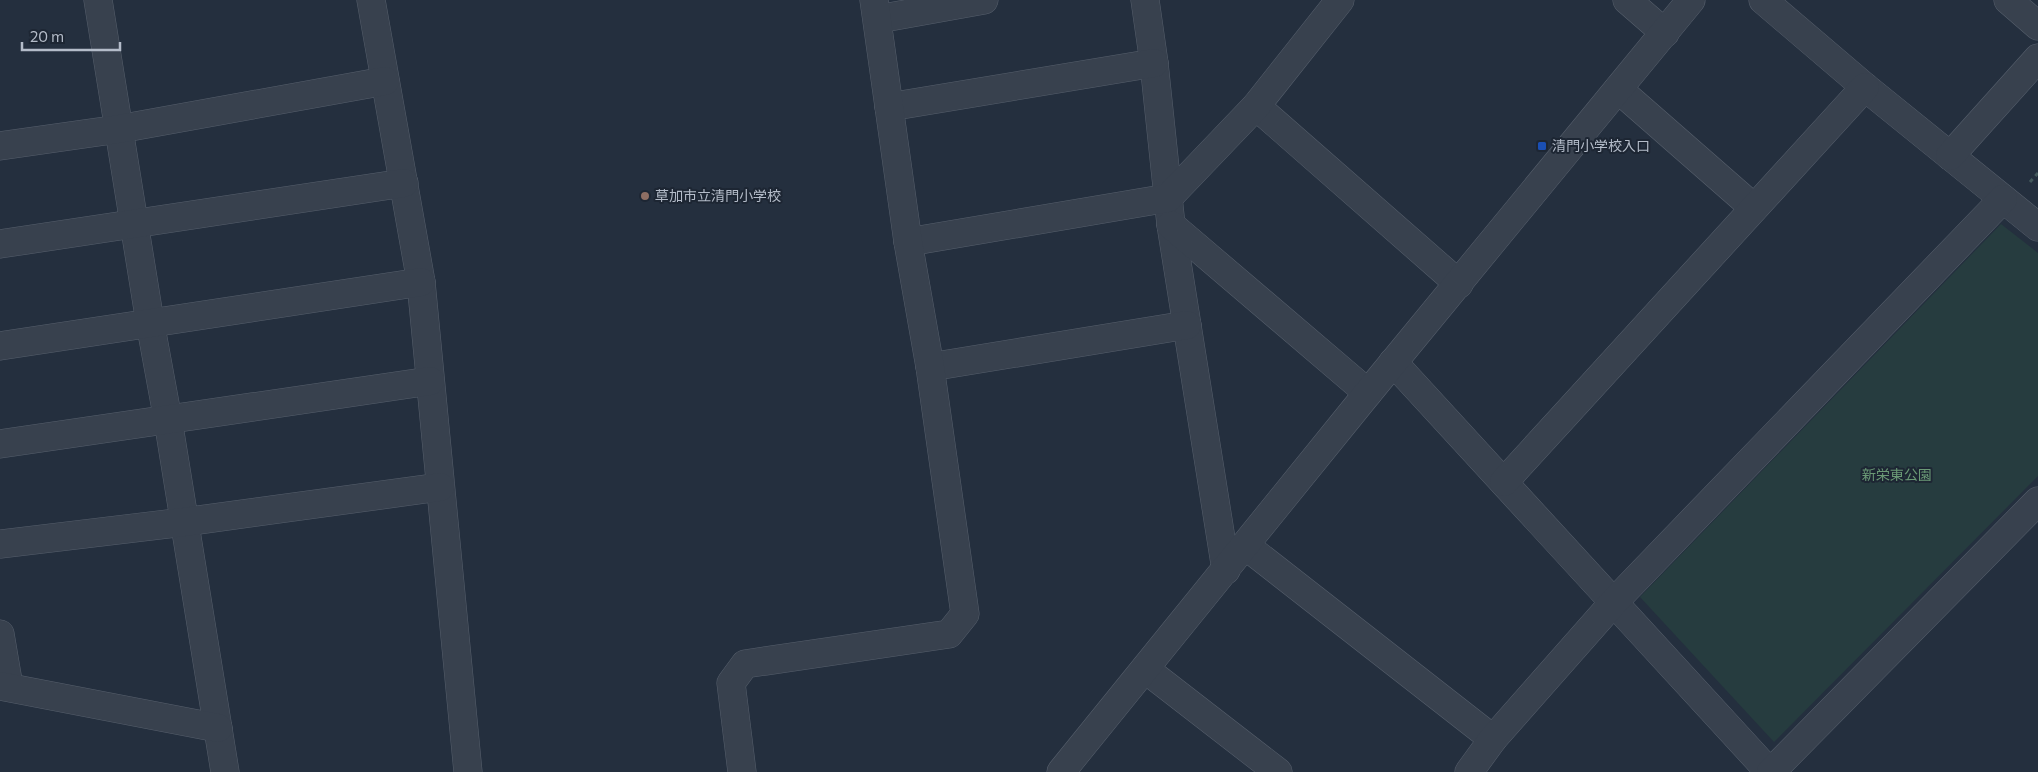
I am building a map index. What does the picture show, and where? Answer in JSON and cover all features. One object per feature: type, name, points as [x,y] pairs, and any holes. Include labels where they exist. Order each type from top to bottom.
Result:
[{"type":"street","points":[[98,0],[225,772]]},
{"type":"street","points":[[371,0],[421,282],[468,772]]},
{"type":"street","points":[[742,772],[731,682],[745,664],[949,634],[965,614],[930,367],[908,242],[876,10],[984,0]]},
{"type":"street","points":[[1145,0],[1154,63],[1171,225],[1226,570]]},
{"type":"street","points":[[908,242],[1168,198],[1256,106],[1340,0]]},
{"type":"street","points":[[1628,0],[1664,33]]},
{"type":"street","points":[[1061,772],[1246,546],[1393,362],[1691,0]]},
{"type":"street","points":[[1763,0],[1865,88],[2038,227]]},
{"type":"street","points":[[2008,0],[2038,26]]},
{"type":"street","points":[[1950,156],[2038,58]]},
{"type":"street","points":[[889,107],[1154,63]]},
{"type":"street","points":[[0,146],[118,129],[386,81]]},
{"type":"street","points":[[1504,482],[1865,88]]},
{"type":"street","points":[[1618,89],[1754,208]]},
{"type":"street","points":[[1256,106],[1458,284]]},
{"type":"street","points":[[0,244],[404,183]]},
{"type":"street","points":[[1470,772],[1493,739],[1613,603],[2003,199]]},
{"type":"street","points":[[1171,225],[1368,393]]},
{"type":"street","points":[[0,346],[421,282]]},
{"type":"street","points":[[930,367],[1187,326]]},
{"type":"street","points":[[1393,362],[1613,603],[1771,772],[2038,501]]},
{"type":"street","points":[[0,444],[430,381]]},
{"type":"street","points":[[0,544],[184,522],[440,487]]},
{"type":"street","points":[[1246,546],[1493,739]]},
{"type":"street","points":[[0,634],[4,686],[218,728]]},
{"type":"street","points":[[1145,669],[1278,772]]},
{"type":"green space","name":"新栄東公園","points":[[2001,224],[2038,253],[2038,476],[1774,742],[1640,597]]},
{"type":"place","name":"清門小学校入口","points":[[1542,146]]},
{"type":"place","name":"草加市立清門小学校","points":[[645,196]]}]
